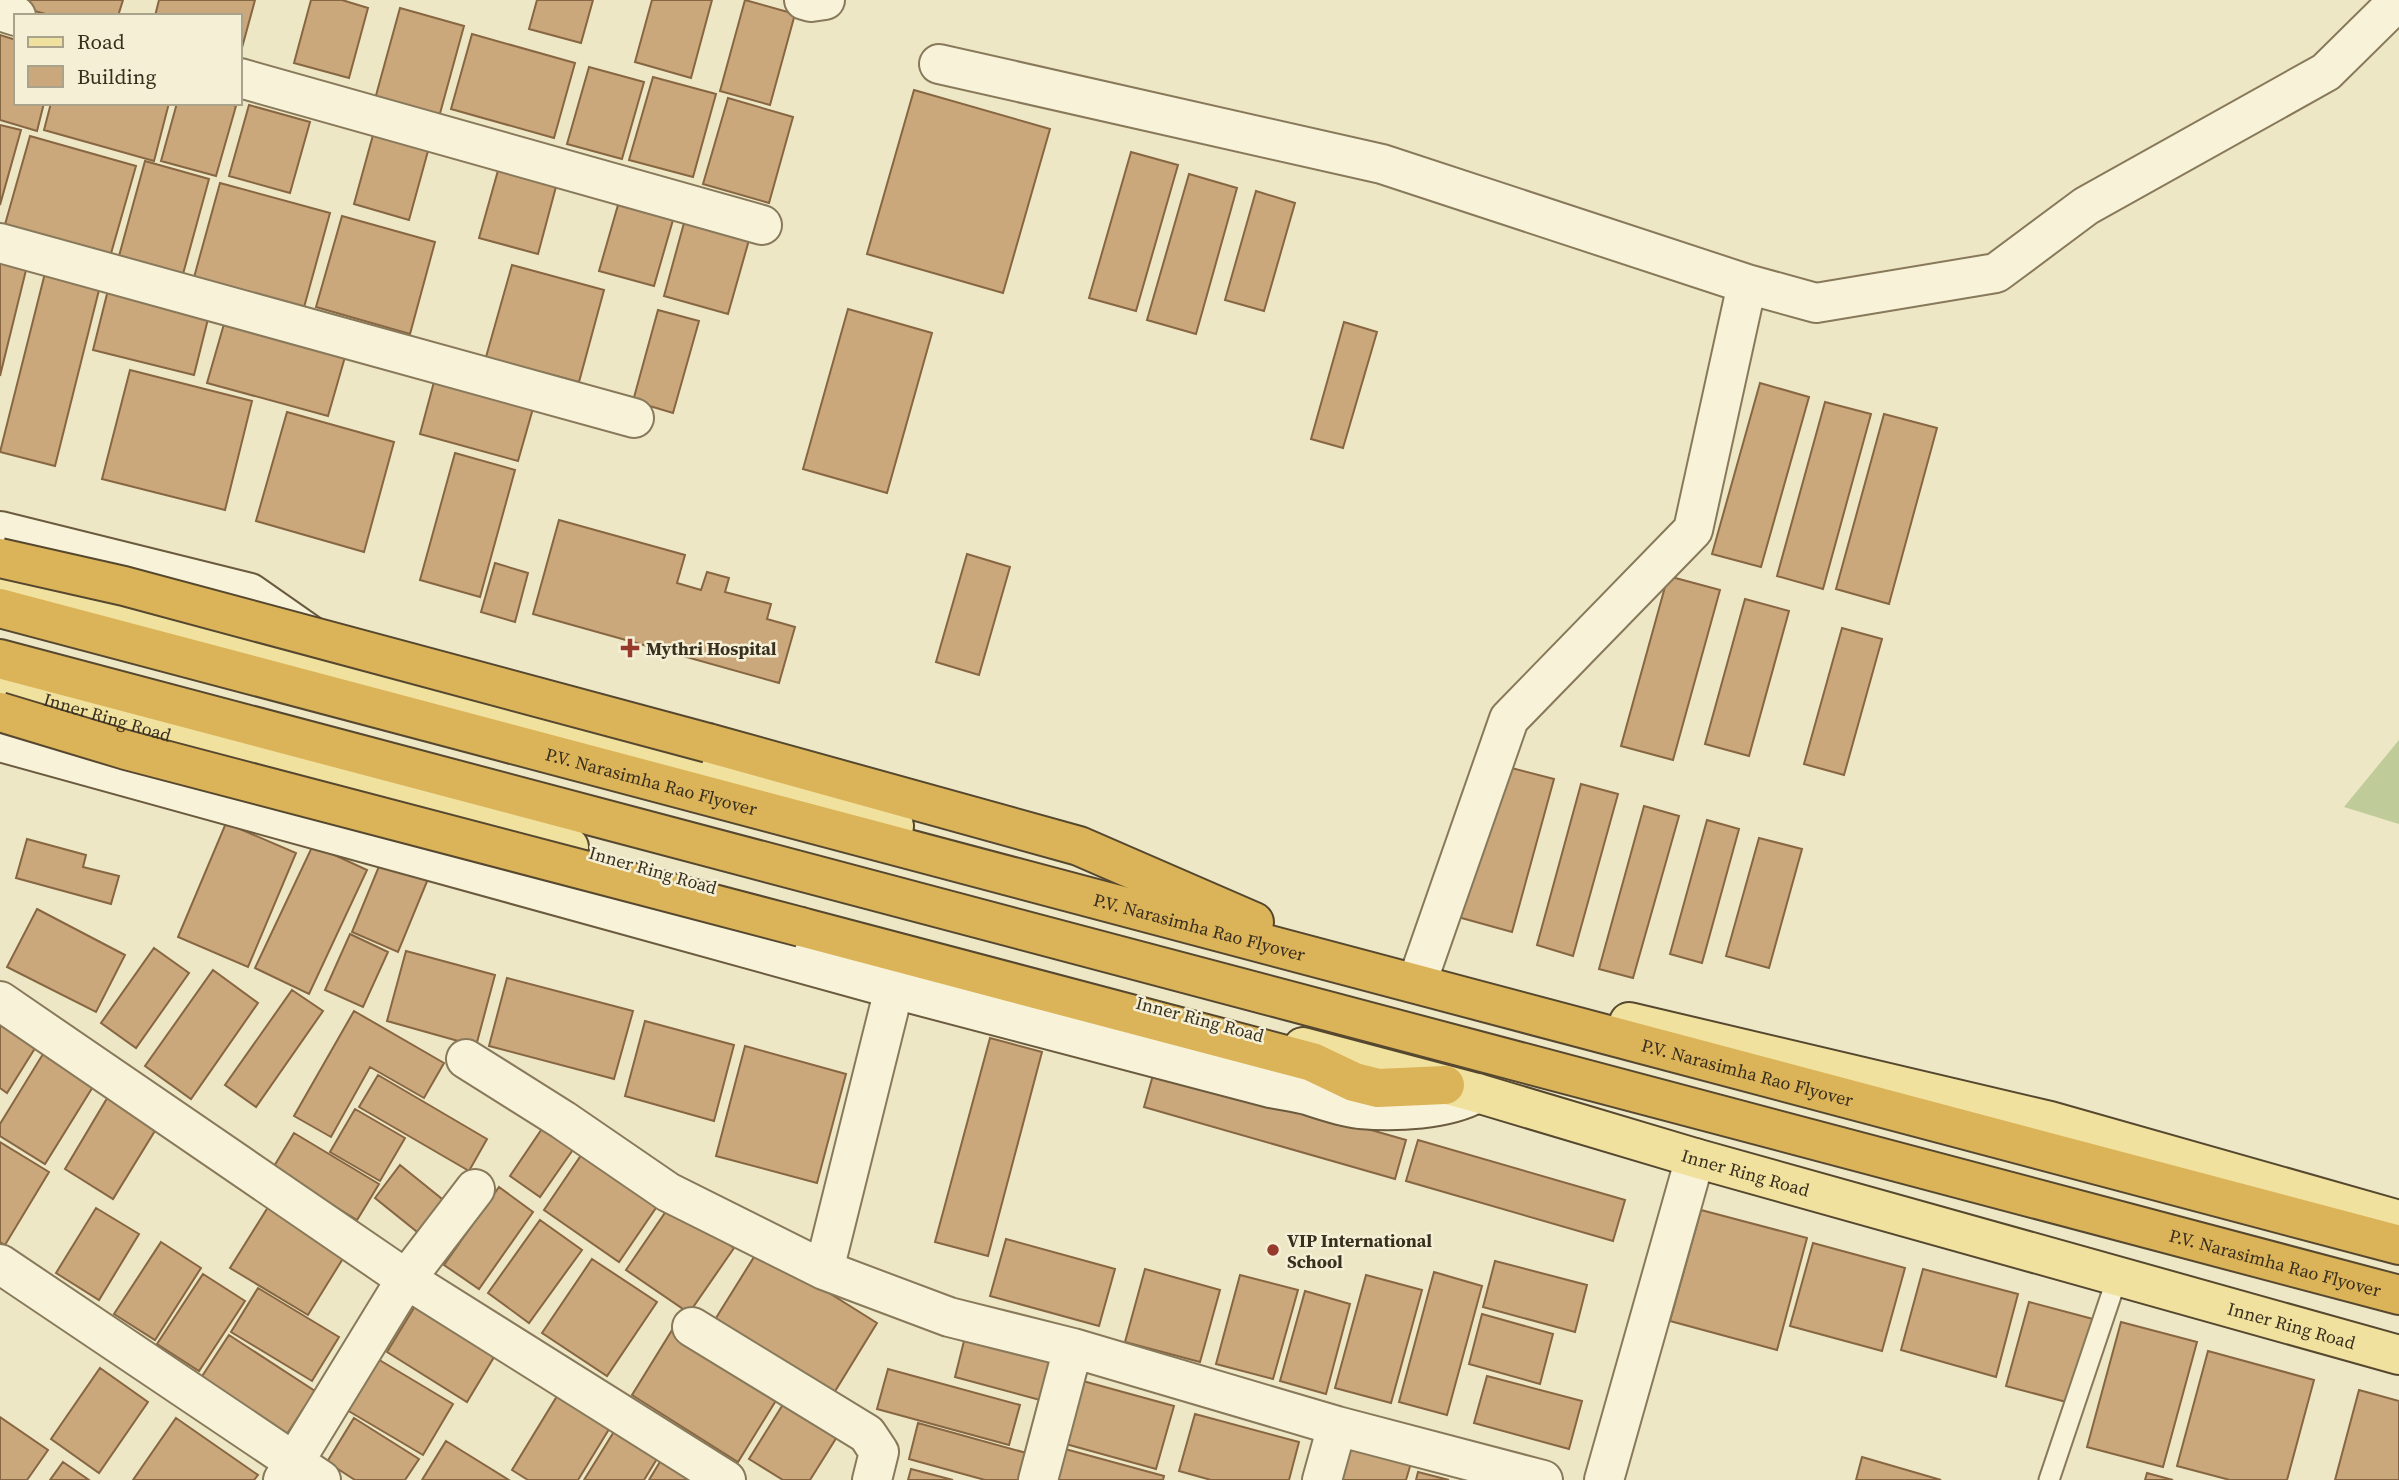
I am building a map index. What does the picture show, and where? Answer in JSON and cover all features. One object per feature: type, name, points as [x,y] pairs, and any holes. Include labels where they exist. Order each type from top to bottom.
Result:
[{"type":"highway","points":[[0,558],[124,586],[1079,846],[1298,942]]},
{"type":"highway","name":"P.V. Narasimha Rao Flyover","points":[[0,608],[2399,1245]]},
{"type":"highway","points":[[2,693],[126,750],[1312,1062],[1354,1082],[1378,1088],[1461,1089]]},
{"type":"highway","name":"P.V. Narasimha Rao Flyover","points":[[2,693],[2399,1295]]},
{"type":"main road","points":[[0,589],[476,707],[1298,942],[1420,974],[2050,1121],[2399,1220]]},
{"type":"main road","name":"Inner Ring Road","points":[[2,693],[245,757],[888,936],[1461,1089],[1695,1158],[2399,1355]]},
{"type":"street","points":[[804,0],[825,0]]},
{"type":"street","points":[[939,64],[1382,164],[1747,285],[1816,303],[1997,273],[2086,206],[2326,72],[2399,0]]},
{"type":"street","points":[[242,79],[762,225]]},
{"type":"street","points":[[0,243],[634,418]]},
{"type":"street","points":[[1420,974],[1509,719],[1693,530],[1747,285]]},
{"type":"street","points":[[0,531],[250,593],[379,683]]},
{"type":"street","points":[[0,741],[894,989],[1270,1088],[1306,1095],[1328,1103],[1360,1109],[1433,1108],[1462,1102],[1461,1089]]},
{"type":"street","points":[[824,1270],[894,989]]},
{"type":"street","points":[[0,1001],[406,1279],[726,1480]]},
{"type":"street","points":[[466,1059],[563,1120],[668,1192],[824,1270],[949,1317],[1073,1348],[1337,1426],[1543,1480]]},
{"type":"street","points":[[1604,1480],[1695,1158]]},
{"type":"street","points":[[0,1264],[300,1474],[406,1279],[475,1189]]},
{"type":"street","points":[[692,1327],[867,1434],[879,1452],[872,1480]]},
{"type":"street","points":[[1038,1480],[1073,1348]]},
{"type":"street","points":[[1322,1480],[1337,1426]]},
{"type":"lane","points":[[2049,1480],[2118,1275]]},
{"type":"green space","points":[[2399,740],[2399,824],[2344,807]]},
{"type":"building","points":[[10,0],[123,0],[119,14],[46,14],[9,4]]},
{"type":"building","points":[[159,0],[255,0],[242,48],[242,14],[156,14]]},
{"type":"building","points":[[311,0],[342,0],[368,8],[349,78],[294,63]]},
{"type":"building","points":[[537,0],[593,0],[581,43],[529,29]]},
{"type":"building","points":[[652,0],[712,0],[691,78],[635,62]]},
{"type":"building","points":[[745,0],[795,14],[770,105],[720,91]]},
{"type":"building","points":[[400,8],[464,26],[439,117],[375,99]]},
{"type":"building","points":[[472,34],[575,63],[554,138],[451,109]]},
{"type":"building","points":[[0,35],[14,39],[14,105],[44,105],[37,131],[0,120]]},
{"type":"building","points":[[589,67],[644,82],[622,159],[567,144]]},
{"type":"building","points":[[653,77],[716,94],[693,177],[629,160]]},
{"type":"building","points":[[914,90],[1050,129],[1003,293],[867,254]]},
{"type":"building","points":[[728,98],[793,117],[769,203],[703,184]]},
{"type":"building","points":[[50,105],[168,105],[154,161],[44,130]]},
{"type":"building","points":[[176,105],[236,106],[216,176],[161,161]]},
{"type":"building","points":[[249,105],[310,122],[290,193],[229,176]]},
{"type":"building","points":[[0,125],[21,130],[0,205]]},
{"type":"building","points":[[373,135],[428,151],[409,220],[354,204]]},
{"type":"building","points":[[30,136],[136,166],[110,257],[4,228]]},
{"type":"building","points":[[1131,152],[1178,165],[1136,311],[1089,298]]},
{"type":"building","points":[[145,161],[209,179],[183,274],[119,256]]},
{"type":"building","points":[[499,167],[557,183],[538,254],[479,238]]},
{"type":"building","points":[[1189,174],[1237,188],[1196,334],[1147,320]]},
{"type":"building","points":[[220,183],[330,213],[303,311],[193,281]]},
{"type":"building","points":[[1256,191],[1295,203],[1264,311],[1225,300]]},
{"type":"building","points":[[618,205],[673,220],[654,286],[599,271]]},
{"type":"building","points":[[342,216],[435,242],[410,334],[316,307]]},
{"type":"building","points":[[684,223],[749,240],[728,314],[664,296]]},
{"type":"building","points":[[0,259],[27,266],[0,376]]},
{"type":"building","points":[[512,265],[604,290],[579,382],[486,357]]},
{"type":"building","points":[[45,273],[100,286],[55,466],[0,452]]},
{"type":"building","points":[[108,290],[209,315],[194,375],[93,350]]},
{"type":"building","points":[[848,309],[932,333],[887,493],[803,469]]},
{"type":"building","points":[[658,310],[699,321],[673,413],[633,401]]},
{"type":"building","points":[[226,317],[347,350],[328,416],[207,383]]},
{"type":"building","points":[[1344,322],[1377,332],[1343,448],[1311,439]]},
{"type":"building","points":[[130,370],[252,401],[225,510],[102,479]]},
{"type":"building","points":[[435,378],[534,405],[518,461],[420,434]]},
{"type":"building","points":[[1760,383],[1809,397],[1761,567],[1712,554]]},
{"type":"building","points":[[1825,402],[1871,414],[1823,589],[1777,576]]},
{"type":"building","points":[[287,412],[394,442],[364,552],[256,521]]},
{"type":"building","points":[[1884,414],[1937,428],[1889,604],[1836,589]]},
{"type":"building","points":[[455,453],[515,470],[480,597],[420,580]]},
{"type":"building","points":[[559,520],[685,555],[677,583],[701,590],[707,572],[729,578],[725,592],[771,604],[767,619],[795,627],[779,683],[533,614]]},
{"type":"building","points":[[967,554],[1010,567],[979,675],[936,662]]},
{"type":"building","points":[[495,563],[528,573],[515,622],[481,612]]},
{"type":"building","points":[[1668,576],[1720,590],[1673,760],[1621,746]]},
{"type":"building","points":[[1745,599],[1789,611],[1749,756],[1705,744]]},
{"type":"building","points":[[1842,628],[1882,639],[1844,775],[1804,764]]},
{"type":"building","points":[[1500,765],[1554,779],[1512,932],[1458,917]]},
{"type":"building","points":[[1581,784],[1618,794],[1573,956],[1537,945]]},
{"type":"building","points":[[1644,806],[1679,816],[1633,978],[1599,969]]},
{"type":"building","points":[[1707,820],[1739,829],[1702,963],[1670,954]]},
{"type":"building","points":[[226,823],[296,853],[248,967],[178,937]]},
{"type":"building","points":[[1759,838],[1802,849],[1769,968],[1726,956]]},
{"type":"building","points":[[27,839],[86,855],[83,867],[119,876],[111,904],[16,878]]},
{"type":"building","points":[[313,845],[367,870],[309,994],[255,968]]},
{"type":"building","points":[[382,859],[428,879],[398,952],[352,932]]},
{"type":"building","points":[[37,909],[125,955],[96,1012],[7,967]]},
{"type":"building","points":[[350,934],[388,952],[363,1007],[325,990]]},
{"type":"building","points":[[154,948],[189,973],[136,1048],[101,1023]]},
{"type":"building","points":[[406,951],[495,975],[476,1046],[387,1021]]},
{"type":"building","points":[[213,970],[258,1003],[191,1099],[145,1066]]},
{"type":"building","points":[[507,978],[633,1011],[614,1079],[489,1046]]},
{"type":"building","points":[[292,990],[323,1011],[256,1107],[225,1085]]},
{"type":"building","points":[[354,1011],[444,1063],[424,1098],[370,1067],[331,1137],[294,1116]]},
{"type":"building","points":[[645,1021],[734,1045],[714,1121],[625,1096]]},
{"type":"building","points":[[0,1022],[37,1045],[7,1093],[0,1088]]},
{"type":"building","points":[[990,1038],[1042,1052],[988,1256],[935,1242]]},
{"type":"building","points":[[745,1046],[846,1074],[817,1183],[716,1156]]},
{"type":"building","points":[[43,1054],[94,1085],[45,1164],[0,1136],[0,1124]]},
{"type":"building","points":[[1155,1068],[1406,1140],[1395,1179],[1144,1107]]},
{"type":"building","points":[[378,1075],[487,1139],[469,1171],[359,1107]]},
{"type":"building","points":[[112,1090],[161,1121],[113,1199],[65,1169]]},
{"type":"building","points":[[355,1109],[405,1138],[380,1181],[330,1152]]},
{"type":"building","points":[[548,1120],[579,1141],[540,1197],[510,1176]]},
{"type":"building","points":[[294,1133],[379,1184],[357,1220],[273,1168]]},
{"type":"building","points":[[1418,1140],[1625,1200],[1613,1241],[1406,1181]]},
{"type":"building","points":[[0,1142],[49,1172],[5,1245],[0,1242]]},
{"type":"building","points":[[584,1151],[660,1202],[619,1262],[544,1210]]},
{"type":"building","points":[[400,1165],[452,1207],[426,1239],[375,1198]]},
{"type":"building","points":[[499,1187],[533,1212],[479,1289],[444,1265]]},
{"type":"building","points":[[270,1204],[347,1252],[308,1315],[230,1268]]},
{"type":"building","points":[[671,1204],[734,1248],[689,1313],[626,1270]]},
{"type":"building","points":[[96,1208],[139,1234],[99,1300],[56,1273]]},
{"type":"building","points":[[1701,1210],[1807,1238],[1777,1350],[1670,1321]]},
{"type":"building","points":[[540,1220],[582,1250],[529,1323],[488,1293]]},
{"type":"building","points":[[1006,1239],[1115,1269],[1099,1326],[990,1296]]},
{"type":"building","points":[[161,1242],[201,1268],[155,1340],[114,1314]]},
{"type":"building","points":[[1813,1243],[1905,1268],[1882,1351],[1790,1326]]},
{"type":"building","points":[[759,1249],[877,1323],[829,1401],[711,1326]]},
{"type":"building","points":[[592,1259],[657,1302],[607,1376],[542,1333]]},
{"type":"building","points":[[1495,1261],[1587,1285],[1575,1332],[1483,1307]]},
{"type":"building","points":[[1145,1269],[1220,1290],[1200,1362],[1125,1342]]},
{"type":"building","points":[[1923,1269],[2018,1294],[1996,1377],[1901,1350]]},
{"type":"building","points":[[1434,1272],[1482,1286],[1447,1415],[1399,1402]]},
{"type":"building","points":[[203,1274],[245,1301],[199,1371],[157,1344]]},
{"type":"building","points":[[1240,1275],[1298,1290],[1273,1379],[1216,1364]]},
{"type":"building","points":[[1366,1275],[1422,1290],[1391,1403],[1335,1388]]},
{"type":"building","points":[[258,1288],[339,1337],[312,1381],[231,1332]]},
{"type":"building","points":[[1305,1291],[1350,1304],[1326,1394],[1280,1381]]},
{"type":"building","points":[[2029,1302],[2093,1319],[2070,1403],[2006,1386]]},
{"type":"building","points":[[417,1303],[497,1352],[467,1402],[387,1352]]},
{"type":"building","points":[[1482,1314],[1553,1334],[1540,1384],[1469,1364]]},
{"type":"building","points":[[2121,1322],[2197,1342],[2163,1467],[2087,1447]]},
{"type":"building","points":[[968,1325],[1054,1348],[1040,1400],[955,1377]]},
{"type":"building","points":[[674,1327],[780,1394],[738,1462],[632,1395]]},
{"type":"building","points":[[229,1335],[315,1391],[283,1440],[197,1384]]},
{"type":"building","points":[[2208,1351],[2314,1380],[2287,1480],[2230,1480],[2177,1466]]},
{"type":"building","points":[[366,1352],[453,1404],[423,1455],[335,1403]]},
{"type":"building","points":[[100,1368],[148,1402],[99,1473],[51,1439]]},
{"type":"building","points":[[888,1369],[1020,1405],[1009,1445],[877,1409]]},
{"type":"building","points":[[1487,1376],[1582,1401],[1569,1449],[1474,1423]]},
{"type":"building","points":[[1072,1378],[1174,1406],[1156,1469],[1055,1441]]},
{"type":"building","points":[[562,1388],[614,1421],[578,1480],[528,1480],[512,1470]]},
{"type":"building","points":[[792,1390],[845,1424],[810,1480],[783,1480],[749,1459]]},
{"type":"building","points":[[2359,1390],[2399,1401],[2399,1480],[2335,1480]]},
{"type":"building","points":[[1195,1414],[1299,1442],[1289,1480],[1211,1480],[1179,1471]]},
{"type":"building","points":[[0,1417],[48,1450],[27,1480],[0,1480]]},
{"type":"building","points":[[176,1418],[258,1475],[254,1480],[133,1480]]},
{"type":"building","points":[[354,1418],[419,1459],[405,1480],[355,1480],[327,1462]]},
{"type":"building","points":[[620,1422],[663,1449],[644,1480],[584,1480]]},
{"type":"building","points":[[918,1423],[1030,1454],[1023,1480],[985,1480],[909,1459]]},
{"type":"building","points":[[446,1441],[509,1480],[422,1480]]},
{"type":"building","points":[[1342,1444],[1411,1463],[1406,1480],[1332,1480]]},
{"type":"building","points":[[1065,1449],[1164,1476],[1163,1480],[1057,1480]]},
{"type":"building","points":[[663,1457],[700,1480],[649,1480]]},
{"type":"building","points":[[1862,1457],[1941,1480],[1856,1480]]},
{"type":"building","points":[[63,1462],[89,1480],[50,1480]]},
{"type":"building","points":[[911,1469],[953,1480],[908,1480]]},
{"type":"building","points":[[1418,1472],[1449,1480],[1416,1480]]},
{"type":"building","points":[[2147,1473],[2173,1480],[2145,1480]]},
{"type":"place","name":"Mythri Hospital","points":[[630,648]]},
{"type":"place","name":"VIP International School","points":[[1273,1250]]}]
